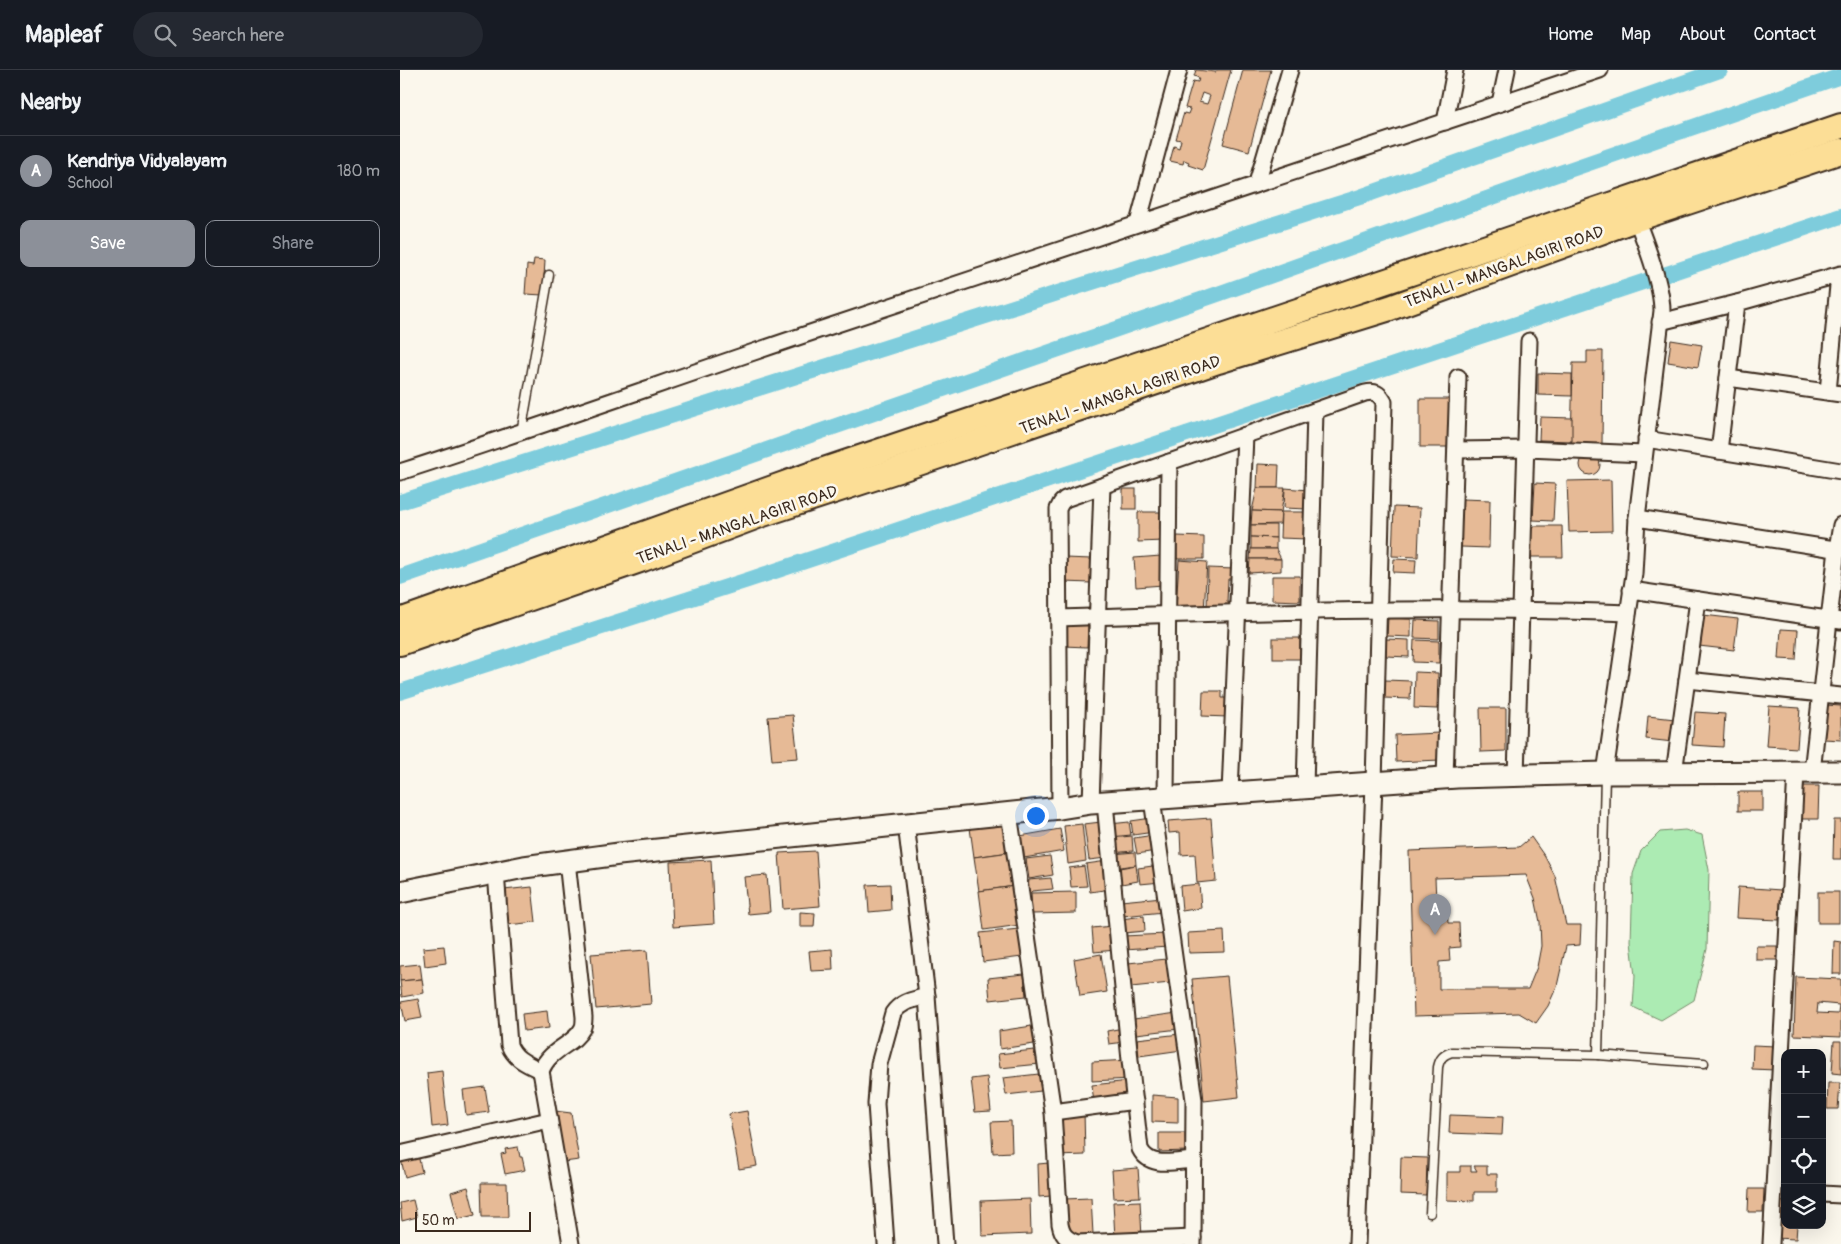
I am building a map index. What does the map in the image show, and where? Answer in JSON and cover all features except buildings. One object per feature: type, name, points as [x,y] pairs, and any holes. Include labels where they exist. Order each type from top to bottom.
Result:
[{"type":"main road","points":[[400,621],[815,473],[1241,331],[1636,219],[1841,126]]},
{"type":"main road","name":"TENALI - MANGALAGIRI ROAD","points":[[400,643],[763,514],[926,461],[1218,361],[1390,308],[1636,219],[1841,150]]},
{"type":"main road","points":[[400,892],[496,872],[619,854],[1098,803],[1445,778],[1605,773],[1841,772]]},
{"type":"street","points":[[1138,223],[1179,70]]},
{"type":"street","points":[[1257,183],[1290,70]]},
{"type":"street","points":[[1445,122],[1455,70]]},
{"type":"street","points":[[1500,103],[1507,70]]},
{"type":"street","points":[[1553,86],[1557,70]]},
{"type":"street","points":[[400,472],[521,433],[1257,183],[1600,70]]},
{"type":"street","points":[[1605,773],[1631,590],[1645,447],[1662,311],[1660,295],[1636,219]]},
{"type":"street","points":[[1660,322],[1840,274],[1834,393],[1728,378]]},
{"type":"street","points":[[1719,452],[1737,303]]},
{"type":"street","points":[[1516,776],[1529,341]]},
{"type":"street","points":[[1445,778],[1458,377]]},
{"type":"street","points":[[1060,808],[1058,508],[1061,503],[1065,499],[1315,411],[1374,392],[1380,395],[1384,402],[1380,611],[1357,1244]]},
{"type":"street","points":[[1305,788],[1315,411]]},
{"type":"street","points":[[1230,793],[1245,435]]},
{"type":"street","points":[[1456,450],[1645,447],[1719,452],[1841,471]]},
{"type":"street","points":[[1009,813],[1053,1112],[1062,1233],[1069,1240],[1077,1243],[1193,1241],[1194,1100],[1159,798],[1168,615],[1170,462]]},
{"type":"street","points":[[1102,486],[1098,617],[1098,803],[1136,1101],[1140,1149],[1145,1157],[1152,1162],[1194,1160]]},
{"type":"street","points":[[1638,518],[1839,550]]},
{"type":"street","points":[[1771,1244],[1779,1193],[1804,772],[1835,621],[1841,525]]},
{"type":"street","points":[[1631,590],[1835,621]]},
{"type":"street","points":[[1674,773],[1698,600]]},
{"type":"street","points":[[1059,618],[1238,613],[1521,609],[1628,613]]},
{"type":"street","points":[[1687,680],[1841,696]]},
{"type":"street","points":[[906,824],[927,996],[945,1244]]},
{"type":"street","points":[[567,861],[584,1017],[583,1028],[549,1057],[541,1071],[570,1244]]},
{"type":"street","points":[[496,872],[509,1045],[512,1053],[519,1060],[541,1071]]},
{"type":"street","points":[[886,1244],[876,1104],[879,1064],[893,1013],[897,1007],[902,1003],[927,996]]},
{"type":"street","points":[[1053,1112],[1136,1101]]},
{"type":"street","points":[[400,1154],[549,1120]]},
{"type":"street","points":[[1826,1194],[1841,1195]]},
{"type":"lane","points":[[521,433],[549,275]]},
{"type":"lane","points":[[1598,1055],[1605,773]]},
{"type":"lane","points":[[1430,1213],[1438,1067],[1440,1058],[1445,1054],[1452,1052],[1598,1055],[1704,1063]]},
{"type":"green space","points":[[1685,830],[1702,835],[1709,870],[1707,949],[1694,1000],[1661,1020],[1633,1007],[1635,976],[1631,942],[1633,874],[1641,851],[1660,832]]},
{"type":"waterway","points":[[400,502],[1360,197],[1720,70]]},
{"type":"waterway","points":[[400,577],[1841,76]]},
{"type":"waterway","points":[[400,692],[748,580],[1841,216]]},
{"type":"place","name":"Kendriya Vidyalayam","points":[[1435,935]]}]
